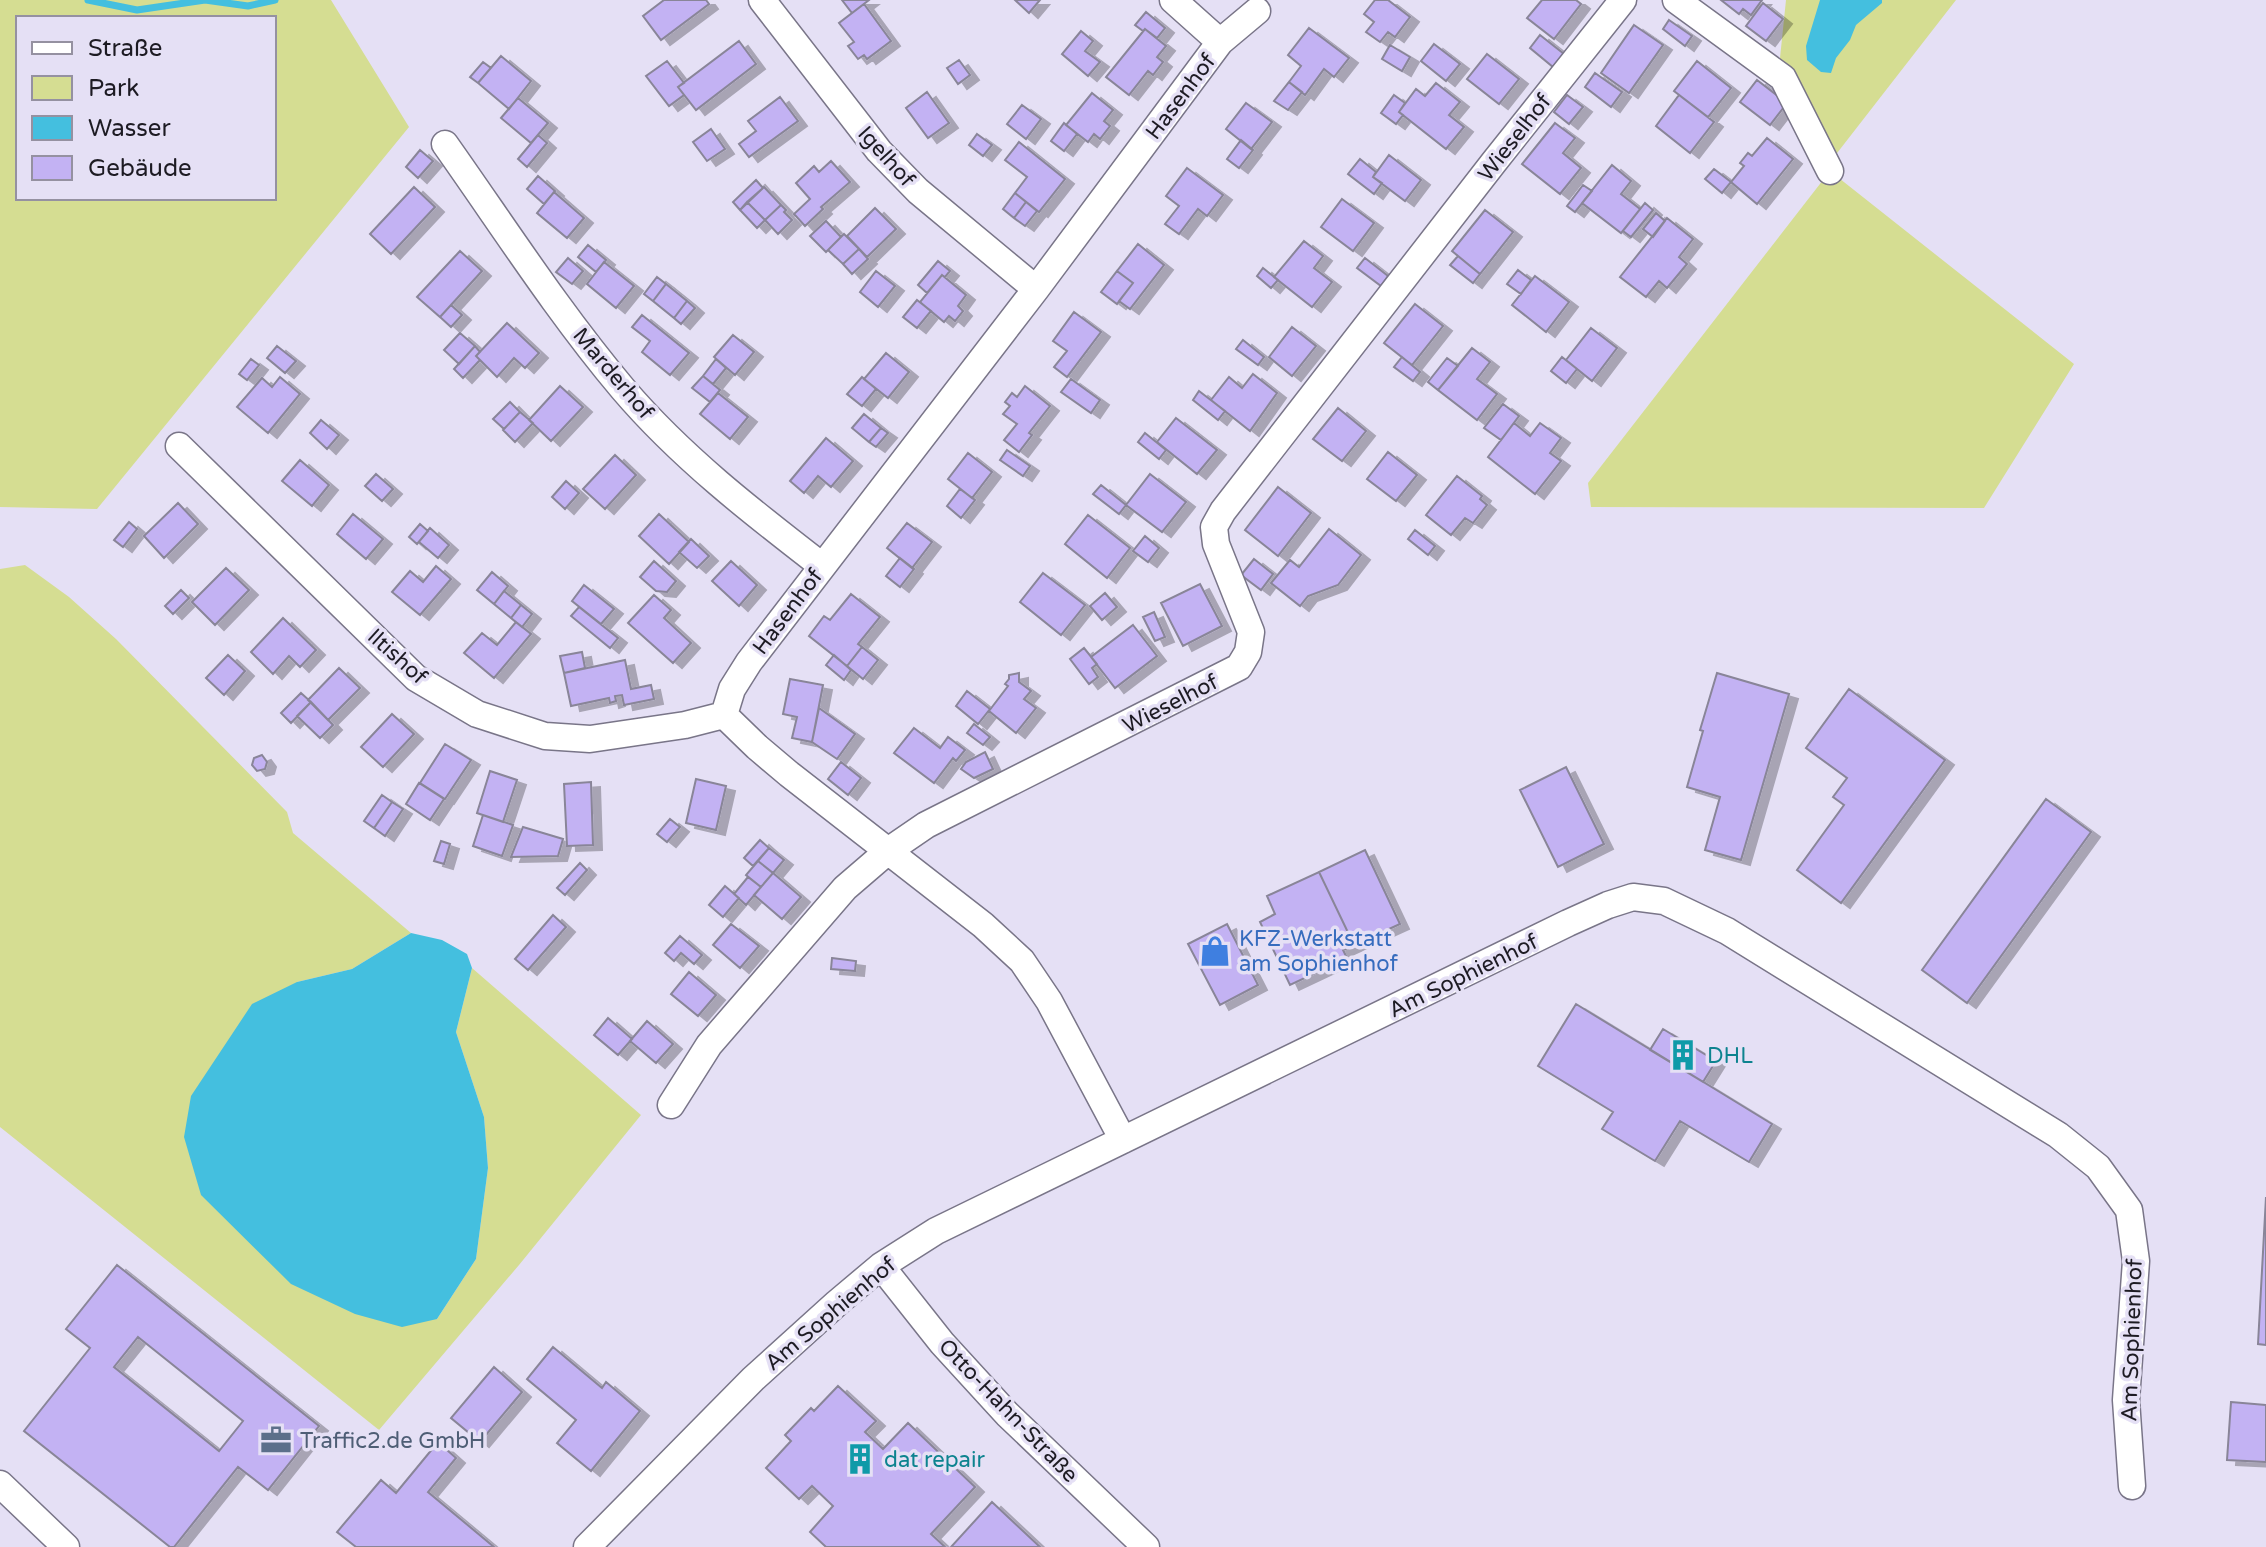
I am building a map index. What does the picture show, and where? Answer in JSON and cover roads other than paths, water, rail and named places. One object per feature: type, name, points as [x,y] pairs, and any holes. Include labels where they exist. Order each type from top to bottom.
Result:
[{"type":"street","name":"Igelhof","points":[[762,0],[879,151],[918,191],[1036,289]]},
{"type":"street","name":"Hasenhof","points":[[1173,0],[1220,42]]},
{"type":"street","name":"Wieselhof","points":[[671,1105],[709,1045],[845,888],[888,851],[926,825],[1239,667],[1248,652],[1251,632],[1216,544],[1214,527],[1223,511],[1623,0]]},
{"type":"street","points":[[1676,0],[1783,78],[1830,171]]},
{"type":"street","name":"Hasenhof","points":[[724,715],[732,689],[749,662],[1036,289],[1220,42],[1257,11]]},
{"type":"street","name":"Marderhof","points":[[445,144],[578,332],[625,391],[737,501],[822,566]]},
{"type":"street","name":"Iltishof","points":[[179,446],[416,678],[477,714],[545,736],[590,739],[685,725],[724,715]]},
{"type":"street","points":[[724,715],[789,774],[983,925],[1022,961],[1049,1001],[1123,1140]]},
{"type":"street","name":"Am Sophienhof","points":[[587,1547],[753,1379],[881,1266],[936,1231],[1608,905],[1633,897],[1664,901],[1727,931],[2058,1135],[2098,1167],[2129,1210],[2136,1261],[2126,1400],[2132,1486]]},
{"type":"street","name":"Otto-Hahn-Straße","points":[[881,1266],[942,1343],[1007,1414],[1146,1547]]},
{"type":"street","points":[[0,1484],[66,1547]]},
{"type":"water","points":[[1820,0],[1882,0],[1856,25],[1850,40],[1836,58],[1831,73],[1821,72],[1807,60],[1806,46]]},
{"type":"water","points":[[411,933],[442,940],[467,954],[472,968],[456,1032],[484,1117],[488,1168],[476,1259],[437,1319],[402,1327],[355,1314],[291,1284],[201,1195],[184,1137],[191,1096],[252,1004],[297,982],[352,969]]},
{"type":"waterway","points":[[88,0],[137,10],[205,0],[248,6],[275,0]]},
{"type":"place","name":"KFZ-Werkstatt am Sophienhof","points":[[1215,951]]},
{"type":"place","name":"DHL","points":[[1683,1055]]},
{"type":"place","name":"Traffic2.de GmbH","points":[[276,1440]]},
{"type":"place","name":"dat repair","points":[[860,1459]]}]
